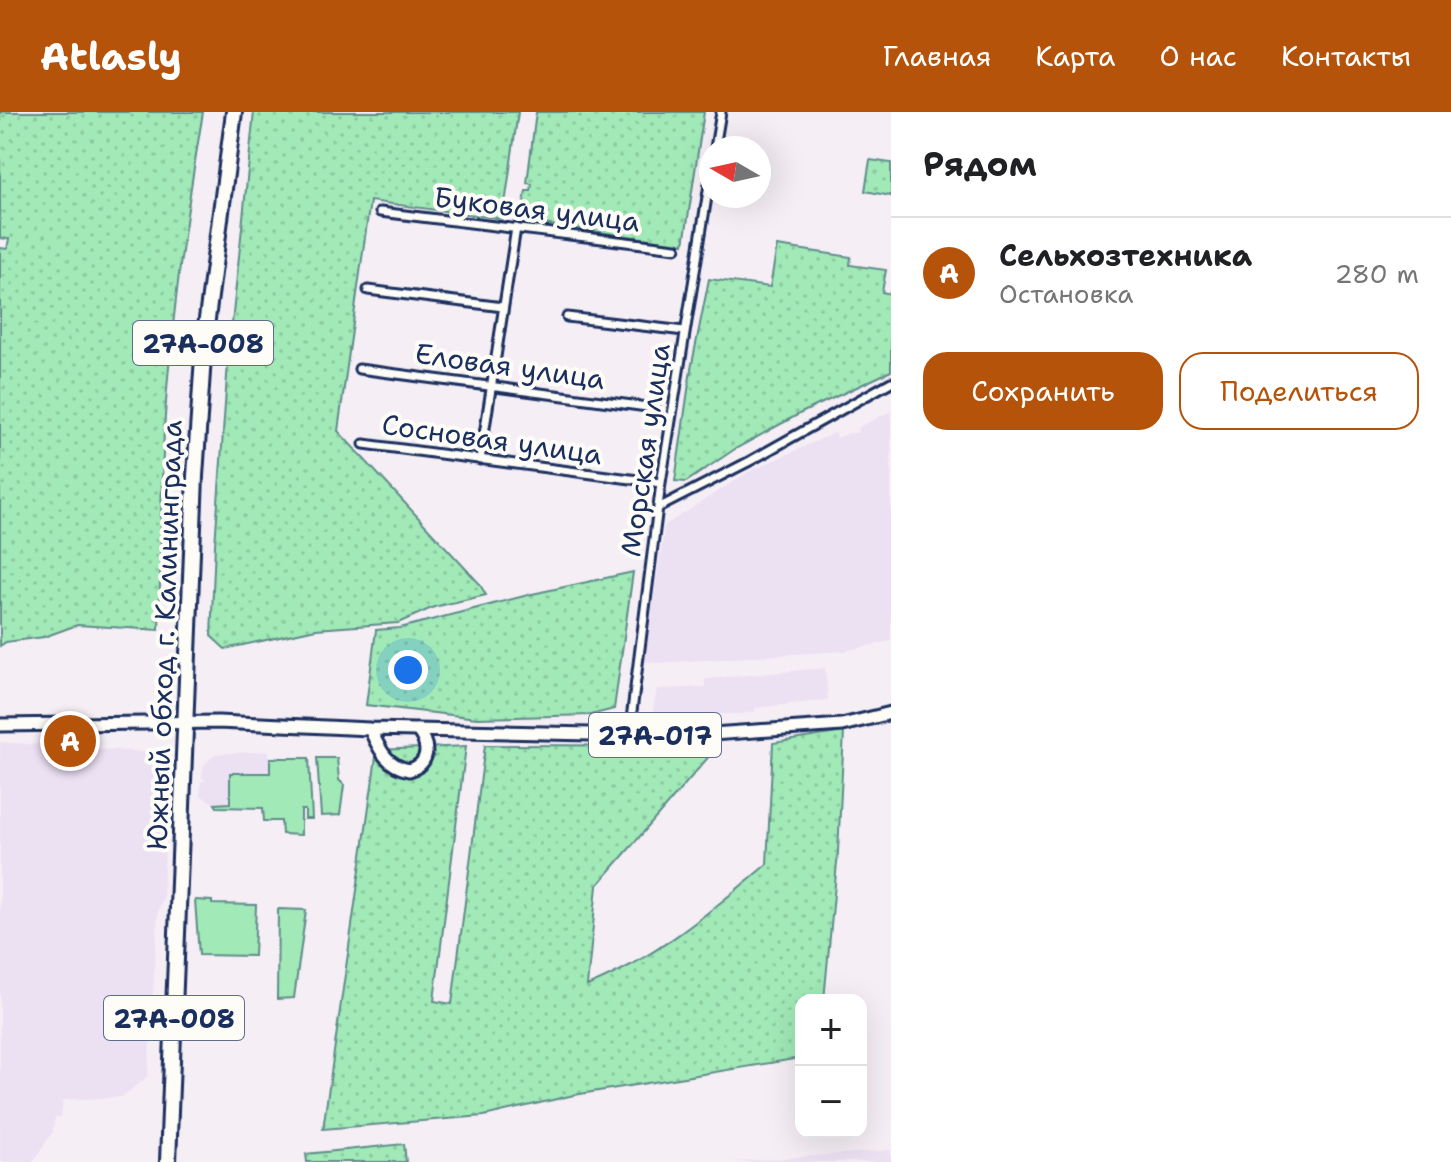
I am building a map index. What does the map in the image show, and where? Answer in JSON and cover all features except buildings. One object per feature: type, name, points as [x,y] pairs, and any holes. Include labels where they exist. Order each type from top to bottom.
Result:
[{"type":"highway","name":"Южный обход г. Калининграда","points":[[168,1162],[195,476],[204,342],[234,112]]},
{"type":"main road","name":"27А-017","points":[[0,725],[218,722],[370,729],[683,736],[828,726],[891,713]]},
{"type":"main road","points":[[370,729],[381,753],[390,762],[409,770],[422,764],[426,755],[427,745],[417,730]]},
{"type":"street","points":[[717,136],[721,112]]},
{"type":"street","name":"Морская улица","points":[[629,735],[661,483],[705,208]]},
{"type":"street","name":"Буковая улица","points":[[380,212],[676,248]]},
{"type":"street","points":[[480,460],[516,228]]},
{"type":"street","points":[[368,290],[503,307]]},
{"type":"street","points":[[567,317],[684,331]]},
{"type":"street","name":"Еловая улица","points":[[359,369],[655,408]]},
{"type":"street","points":[[658,508],[750,461],[891,382]]},
{"type":"street","name":"Сосновая улица","points":[[364,444],[661,483]]},
{"type":"shaded area","points":[[891,411],[891,641],[845,651],[657,663],[644,661],[665,525],[750,471],[836,432],[837,438],[857,433],[859,427]]},
{"type":"shaded area","points":[[825,668],[828,700],[755,708],[755,712],[739,714],[652,715],[657,689],[705,687],[705,679]]},
{"type":"shaded area","points":[[0,742],[159,753],[168,767],[163,897],[158,912],[148,1076],[122,1097],[63,1100],[61,1117],[55,1117],[53,1132],[33,1162],[0,1162]]},
{"type":"shaded area","points":[[269,751],[271,773],[230,773],[230,804],[215,804],[200,795],[201,781],[206,781],[202,778],[203,766],[215,754]]},
{"type":"shaded area","points":[[891,1150],[891,1162],[729,1162],[854,1153]]},
{"type":"green space","points":[[0,112],[203,112],[180,264],[168,378],[162,469],[159,630],[77,625],[44,637],[6,642],[0,646],[0,248],[7,249],[9,239],[0,238]]},
{"type":"green space","points":[[254,112],[518,112],[503,219],[370,201],[338,431],[479,583],[486,595],[434,607],[398,623],[316,629],[225,649],[211,636],[215,545],[228,362]]},
{"type":"green space","points":[[536,112],[704,112],[684,244],[521,221],[526,191],[531,191],[532,184],[527,183]]},
{"type":"green space","points":[[870,160],[891,163],[891,196],[865,191]]},
{"type":"green space","points":[[777,246],[851,257],[850,265],[886,270],[882,292],[891,294],[891,371],[801,413],[735,449],[686,482],[675,481],[691,369],[709,279],[770,287]]},
{"type":"green space","points":[[633,572],[614,709],[591,715],[477,718],[366,705],[376,630],[400,628]]},
{"type":"green space","points":[[844,732],[838,852],[825,994],[795,994],[795,1059],[574,1095],[484,1116],[323,1129],[377,750],[466,746],[434,1001],[452,1004],[485,745],[718,746],[597,886],[587,986],[659,948],[767,864],[773,743]]},
{"type":"green space","points":[[270,758],[309,758],[312,819],[305,819],[305,810],[301,810],[301,835],[282,834],[281,821],[264,821],[263,808],[217,807],[215,804],[230,803],[230,773],[270,773]]},
{"type":"green space","points":[[317,758],[337,758],[339,780],[344,785],[340,815],[321,816]]},
{"type":"green space","points":[[195,900],[212,901],[212,904],[256,905],[254,956],[199,955]]},
{"type":"green space","points":[[278,909],[306,910],[294,998],[277,999]]},
{"type":"green space","points":[[404,1144],[406,1162],[307,1162],[306,1154]]},
{"type":"place","name":"Сельхозтехника","points":[[70,741]]}]
